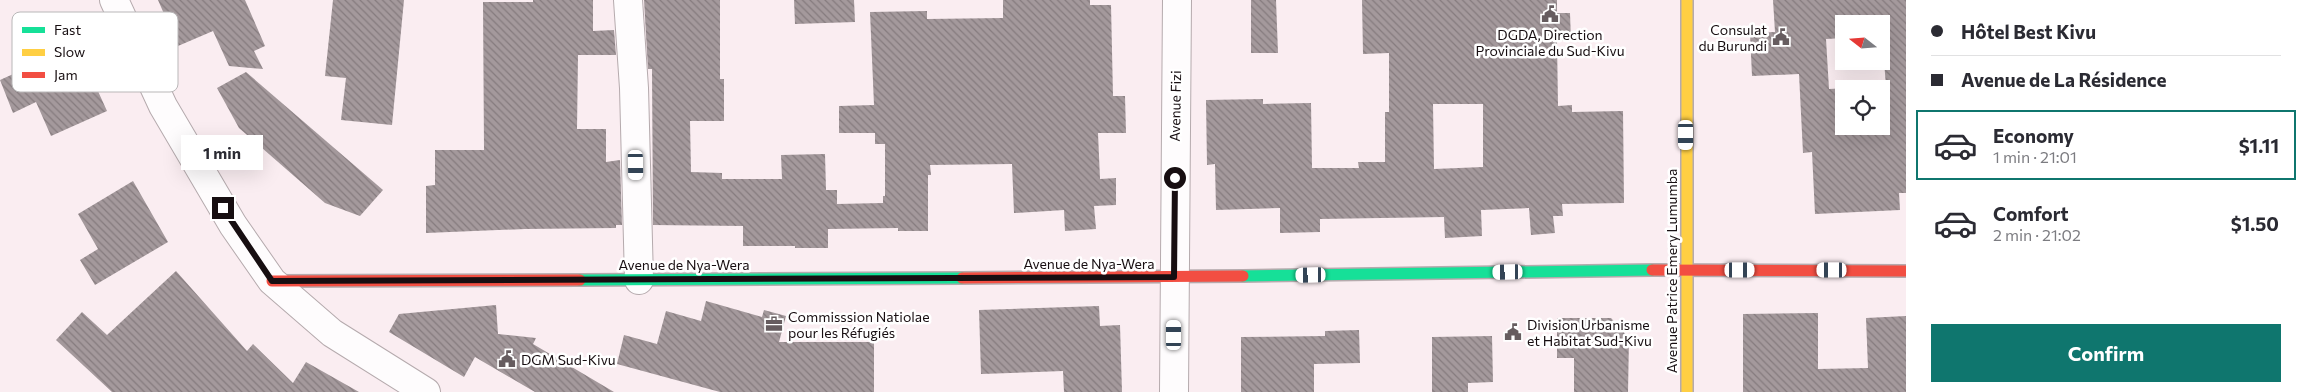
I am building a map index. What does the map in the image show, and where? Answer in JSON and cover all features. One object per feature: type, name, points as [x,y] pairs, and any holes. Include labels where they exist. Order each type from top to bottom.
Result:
[{"type":"street","points":[[114,0],[119,12]]},
{"type":"street","points":[[628,0],[634,88],[640,280]]},
{"type":"street","name":"Avenue Fizi","points":[[1174,392],[1177,0]]},
{"type":"street","name":"Avenue Patrice Emery Lumumba","points":[[1686,392],[1687,0]]},
{"type":"street","points":[[156,92],[162,106],[233,225],[272,281],[332,334],[426,392]]},
{"type":"street","name":"Avenue de Nya-Wera","points":[[272,281],[1174,277],[1685,270],[1906,271]]},
{"type":"building","points":[[158,0],[245,0],[265,46],[254,51],[263,69],[229,66],[213,31],[178,46],[178,12],[163,12]]},
{"type":"building","points":[[333,0],[404,0],[392,125],[341,120],[346,78],[325,76]]},
{"type":"building","points":[[533,0],[593,0],[593,31],[614,30],[616,55],[578,55],[577,129],[606,129],[606,162],[620,160],[622,225],[616,225],[616,228],[426,233],[426,186],[435,185],[435,150],[484,150],[483,2],[533,2]]},
{"type":"building","points":[[644,0],[720,0],[720,79],[724,79],[724,121],[690,121],[691,172],[722,173],[722,179],[782,179],[781,155],[825,154],[826,190],[837,190],[837,204],[883,203],[883,196],[885,196],[885,144],[875,144],[875,133],[839,133],[839,106],[874,105],[870,12],[927,11],[927,19],[1003,18],[1003,0],[1090,0],[1090,5],[1111,5],[1113,96],[1125,96],[1126,133],[1098,133],[1100,179],[1116,178],[1116,205],[1094,206],[1096,229],[1065,231],[1064,210],[1014,213],[1012,164],[930,165],[931,175],[928,175],[928,231],[898,231],[898,228],[828,229],[828,248],[795,248],[795,246],[743,246],[743,226],[653,225],[652,69],[648,69]]},
{"type":"building","points":[[794,0],[854,0],[855,22],[795,24]]},
{"type":"building","points":[[1251,0],[1276,0],[1278,53],[1251,53]]},
{"type":"building","points":[[1362,0],[1557,0],[1557,13],[1570,13],[1571,41],[1557,41],[1558,106],[1572,105],[1572,112],[1623,111],[1624,203],[1562,204],[1563,216],[1553,216],[1555,233],[1531,235],[1529,208],[1481,210],[1482,236],[1445,238],[1444,217],[1320,219],[1320,232],[1280,233],[1280,208],[1216,210],[1215,164],[1207,165],[1206,100],[1263,99],[1263,104],[1311,103],[1312,168],[1359,168],[1358,162],[1385,162],[1385,112],[1389,112],[1389,53],[1363,54]],"holes":[[[1433,104],[1483,104],[1483,167],[1434,169]]]},
{"type":"building","points":[[1773,0],[1906,0],[1906,193],[1899,193],[1900,210],[1815,214],[1812,152],[1803,153],[1799,74],[1752,76],[1750,33],[1775,32]],"holes":[[[1835,15],[1890,15],[1890,70],[1885,70],[1886,80],[1890,80],[1890,135],[1835,135],[1835,89],[1829,89],[1826,39],[1835,38]]]},
{"type":"building","points":[[246,72],[383,190],[360,216],[325,203],[239,128],[217,88]]},
{"type":"building","points":[[12,75],[12,92],[98,92],[107,111],[51,136],[36,102],[13,113],[0,80]]},
{"type":"building","points":[[133,181],[168,242],[95,285],[80,260],[98,249],[78,214]]},
{"type":"building","points":[[176,271],[247,351],[253,344],[293,383],[306,362],[359,392],[112,392],[56,340],[82,312],[107,335]]},
{"type":"building","points":[[706,301],[762,317],[764,310],[786,316],[779,342],[874,342],[874,392],[720,392],[617,364],[624,335],[657,344],[666,311],[701,321]]},
{"type":"building","points":[[496,305],[498,334],[536,338],[533,344],[614,392],[535,392],[475,357],[464,377],[389,332],[399,314]]},
{"type":"building","points":[[1099,306],[1100,326],[1120,325],[1122,392],[1064,392],[1063,371],[981,374],[979,310]]},
{"type":"building","points":[[1818,313],[1818,369],[1868,368],[1866,318],[1906,316],[1906,392],[1743,392],[1743,314]]},
{"type":"building","points":[[1557,318],[1611,318],[1629,338],[1628,392],[1574,392],[1574,358],[1557,358]]},
{"type":"building","points":[[1359,330],[1360,363],[1314,364],[1314,392],[1241,392],[1241,337],[1325,336],[1325,331]]},
{"type":"building","points":[[1492,336],[1493,382],[1468,383],[1468,392],[1432,392],[1432,337]]},
{"type":"traffic: fast","points":[[1243,276],[1652,270]]},
{"type":"traffic: fast","points":[[580,280],[962,278]]},
{"type":"traffic: slow","points":[[1687,0],[1687,392]]},
{"type":"traffic: jam","points":[[1652,270],[1906,271]]},
{"type":"traffic: jam","points":[[962,278],[1243,276]]},
{"type":"traffic: jam","points":[[272,281],[580,280]]},
{"type":"place","name":"DGDA, Direction Provinciale du Sud-Kivu","points":[[1550,14]]},
{"type":"place","name":"Consulat du Burundi","points":[[1781,37]]},
{"type":"place","name":"Commisssion Natiolae pour les Réfugiés","points":[[774,324]]},
{"type":"place","name":"Division Urbanisme et Habitat Sud-Kivu","points":[[1513,332]]},
{"type":"place","name":"DGM Sud-Kivu","points":[[507,359]]},
{"type":"route","points":[[223,208],[272,281],[1174,277],[1175,178]]}]
